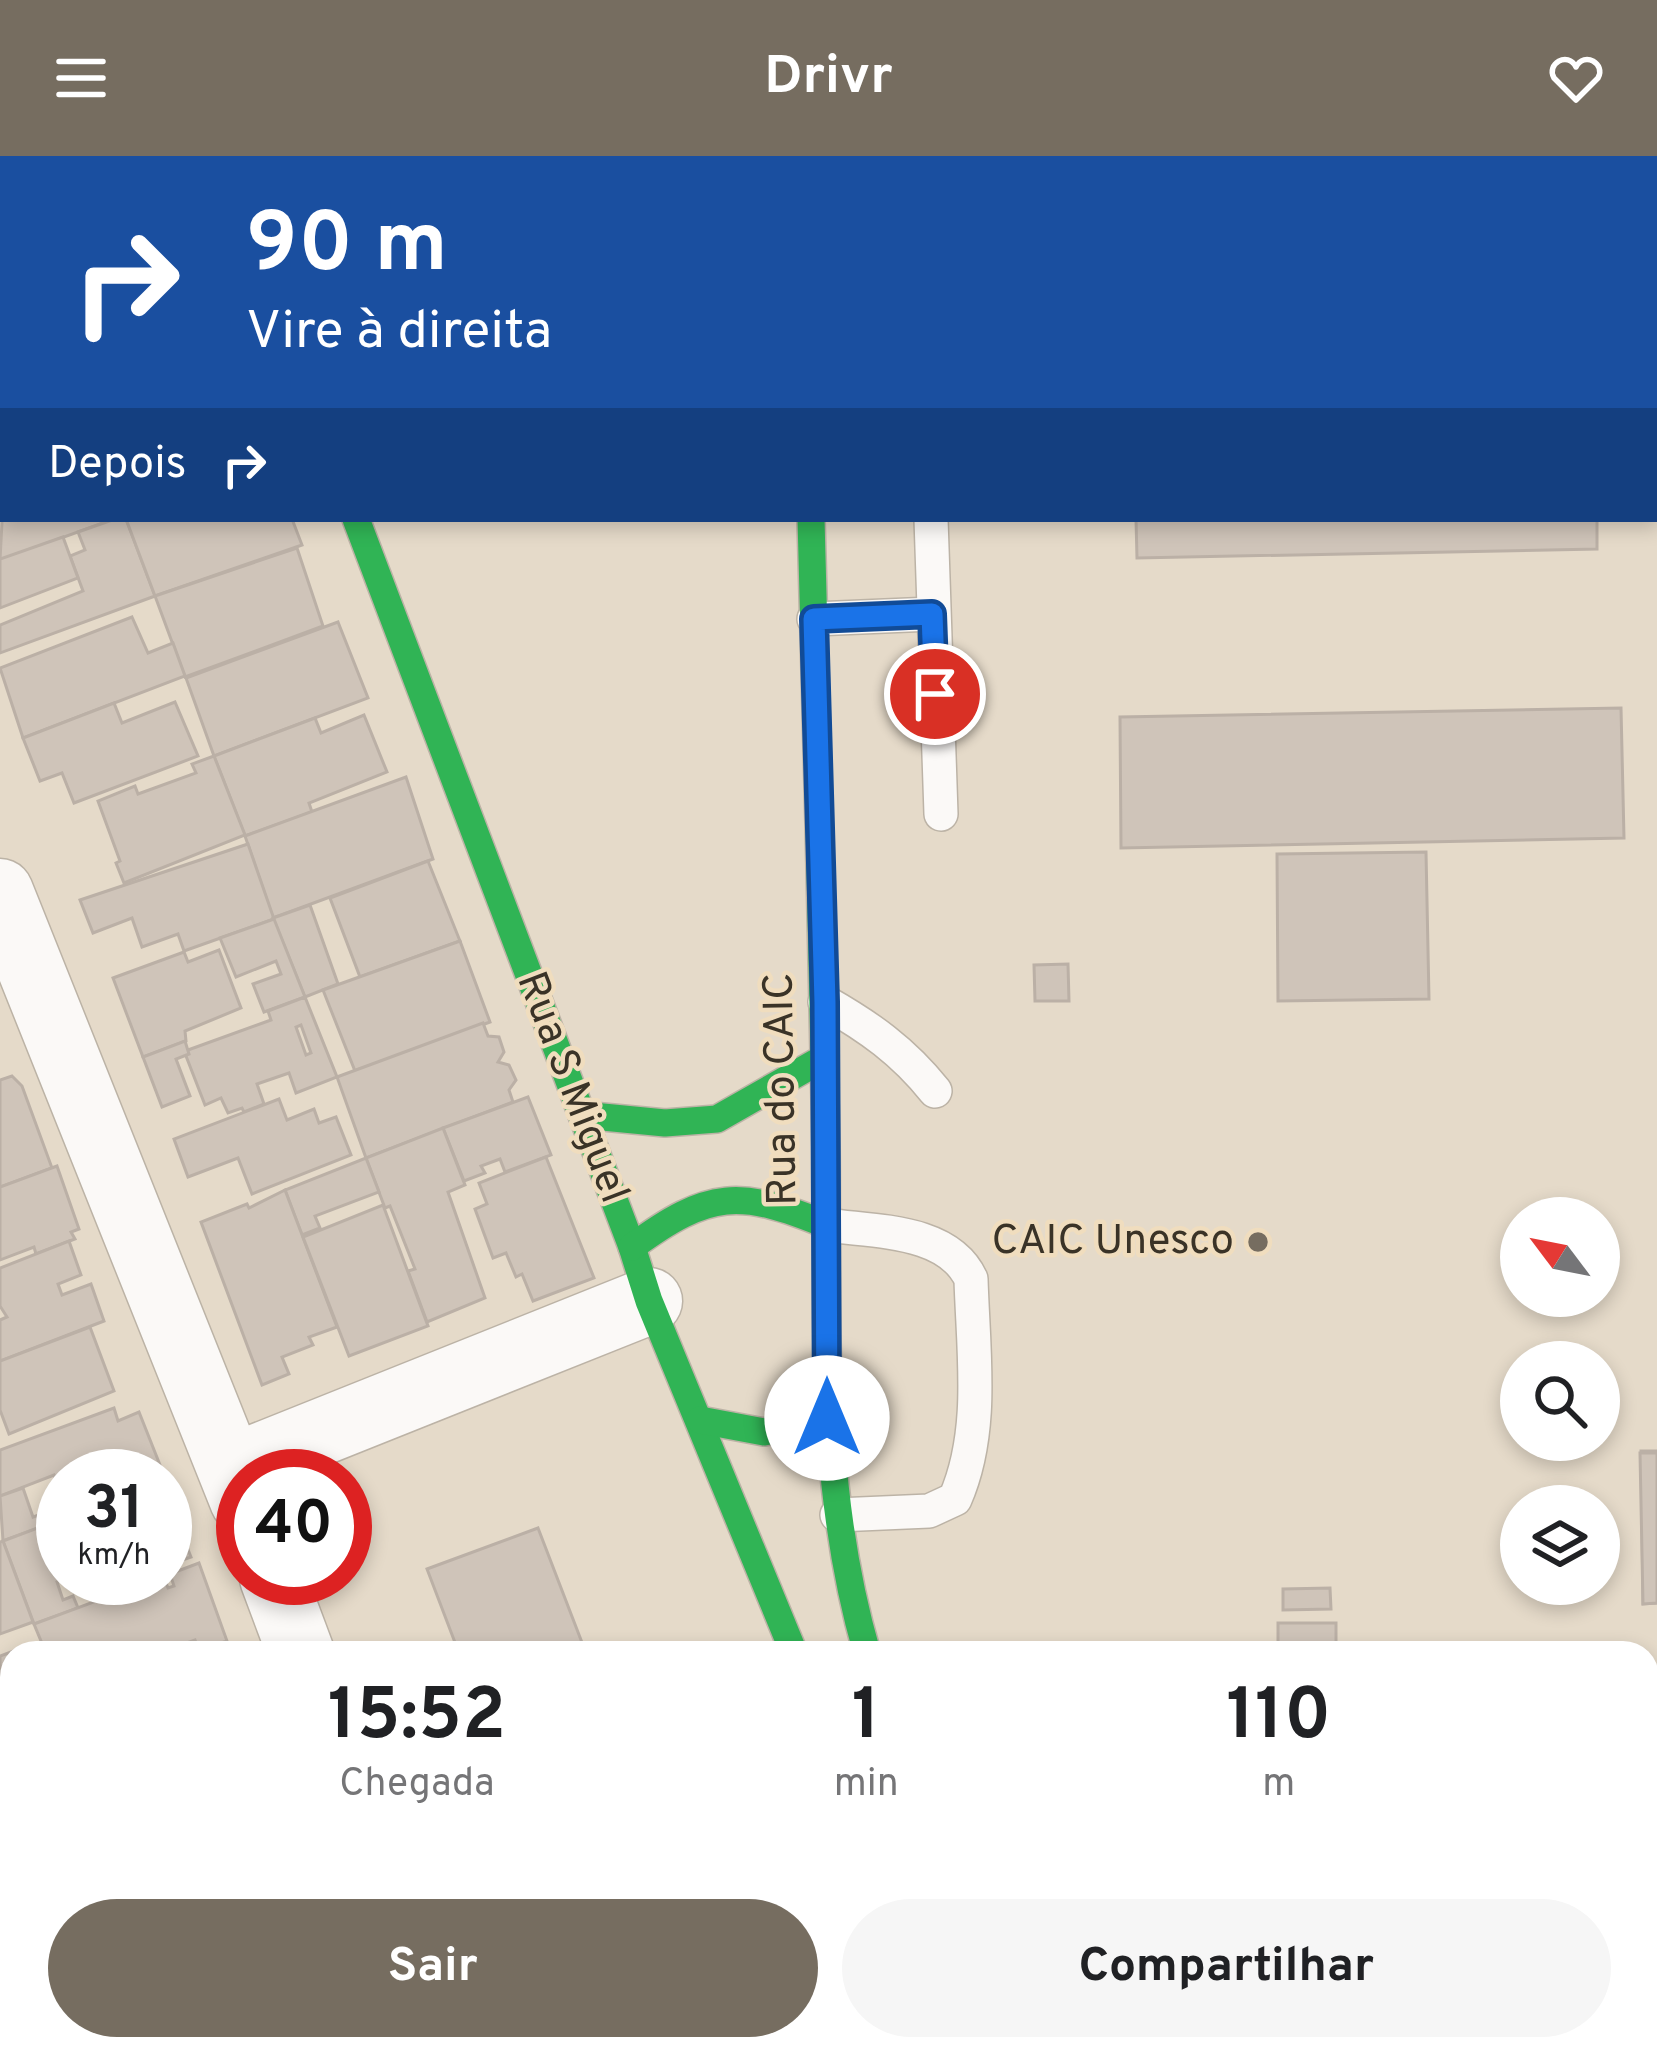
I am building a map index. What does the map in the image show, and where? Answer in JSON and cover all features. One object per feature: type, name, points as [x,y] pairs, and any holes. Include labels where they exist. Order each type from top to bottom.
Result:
[{"type":"street","name":"Rua S Miguel","points":[[357,522],[641,1274],[789,1641]]},
{"type":"street","name":"Rua do CAIC","points":[[811,522],[825,1002],[827,1418],[851,1606],[863,1641]]},
{"type":"street","points":[[0,892],[21,1010],[221,1449]]},
{"type":"street","points":[[582,1115],[665,1124],[717,1119],[824,1058]]},
{"type":"street","points":[[304,1449],[641,1274],[673,1216],[713,1202],[761,1200],[827,1225]]},
{"type":"street","points":[[700,1420],[745,1433],[772,1434],[827,1418]]},
{"type":"street","points":[[283,1605],[297,1641]]},
{"type":"lane","points":[[931,522],[941,814]]},
{"type":"lane","points":[[814,619],[932,614]]},
{"type":"lane","points":[[825,1002],[875,1030],[910,1060],[935,1091]]},
{"type":"lane","points":[[827,1225],[940,1246],[962,1261],[971,1279],[974,1428],[967,1472],[955,1499],[929,1511],[837,1515]]},
{"type":"building","points":[[2,522],[106,522],[0,560]]},
{"type":"building","points":[[106,522],[127,522],[155,596],[0,653],[0,625],[83,591],[70,556],[85,550],[78,532]]},
{"type":"building","points":[[127,522],[293,522],[302,545],[155,596]]},
{"type":"building","points":[[1136,522],[1597,522],[1597,549],[1137,558]]},
{"type":"building","points":[[63,537],[78,578],[0,608],[0,559]]},
{"type":"building","points":[[297,548],[323,626],[185,677],[155,596]]},
{"type":"building","points":[[132,617],[148,653],[173,643],[185,676],[23,738],[0,668]]},
{"type":"building","points":[[338,622],[368,698],[214,756],[186,678]]},
{"type":"building","points":[[175,702],[198,756],[74,803],[62,773],[40,781],[23,738],[114,703],[122,723]]},
{"type":"building","points":[[1621,708],[1624,838],[1121,848],[1120,717]]},
{"type":"building","points":[[364,715],[387,772],[309,803],[312,812],[245,836],[214,756],[315,718],[321,733]]},
{"type":"building","points":[[214,756],[245,835],[124,883],[98,801],[135,786],[138,794],[196,773],[192,764]]},
{"type":"building","points":[[406,777],[433,859],[273,918],[245,836]]},
{"type":"building","points":[[248,844],[274,919],[184,951],[178,934],[142,947],[132,918],[93,933],[80,900]]},
{"type":"building","points":[[1426,852],[1429,999],[1278,1001],[1277,854]]},
{"type":"building","points":[[428,861],[460,941],[360,977],[330,898]]},
{"type":"building","points":[[310,905],[338,984],[305,997],[273,918]]},
{"type":"building","points":[[274,919],[305,997],[264,1012],[253,984],[281,974],[276,961],[236,977],[220,938]]},
{"type":"building","points":[[460,941],[490,1022],[355,1071],[323,990]]},
{"type":"building","points":[[219,950],[241,1008],[185,1031],[186,1041],[143,1057],[113,978],[184,952],[188,962]]},
{"type":"building","points":[[1068,964],[1069,1001],[1035,1001],[1034,965]]},
{"type":"building","points":[[305,997],[337,1077],[296,1093],[289,1073],[257,1084],[264,1104],[244,1112],[242,1108],[228,1113],[221,1098],[205,1105],[186,1056],[188,1050],[271,1020],[268,1011]],"holes":[[[301,1025],[311,1053],[306,1055],[296,1027]]]},
{"type":"building","points":[[483,1023],[488,1036],[499,1037],[504,1052],[498,1062],[509,1065],[516,1080],[509,1090],[513,1102],[366,1158],[337,1077]]},
{"type":"building","points":[[185,1041],[189,1054],[176,1059],[190,1096],[162,1107],[143,1057]]},
{"type":"building","points":[[12,1076],[22,1086],[52,1168],[0,1187],[0,1080]]},
{"type":"building","points":[[528,1097],[551,1155],[505,1172],[500,1159],[481,1166],[485,1173],[464,1181],[443,1128]]},
{"type":"building","points":[[279,1099],[287,1120],[314,1109],[319,1123],[336,1117],[351,1155],[252,1194],[238,1158],[188,1177],[174,1139]]},
{"type":"building","points":[[443,1128],[465,1185],[448,1192],[485,1298],[427,1322],[408,1271],[415,1269],[366,1158]]},
{"type":"building","points":[[546,1157],[594,1278],[533,1301],[522,1274],[516,1277],[506,1253],[493,1258],[475,1209],[487,1204],[479,1183]]},
{"type":"building","points":[[366,1158],[379,1192],[315,1216],[320,1228],[302,1235],[285,1190]]},
{"type":"building","points":[[57,1166],[79,1229],[71,1232],[75,1239],[36,1254],[34,1247],[0,1260],[0,1187]]},
{"type":"building","points":[[285,1190],[337,1327],[309,1337],[313,1345],[282,1357],[289,1374],[262,1385],[201,1222],[247,1204],[249,1208]]},
{"type":"building","points":[[383,1205],[428,1326],[349,1356],[303,1237]]},
{"type":"building","points":[[69,1241],[81,1275],[58,1284],[62,1295],[91,1284],[104,1321],[0,1361],[0,1320],[7,1317],[0,1306],[0,1268]]},
{"type":"building","points":[[90,1327],[114,1391],[9,1434],[0,1410],[0,1361]]},
{"type":"building","points":[[114,1408],[118,1421],[139,1412],[154,1449],[36,1449],[36,1482],[0,1496],[0,1450]]},
{"type":"building","points":[[1641,1451],[1657,1451],[1657,1603],[1643,1604]]},
{"type":"building","points":[[1640,1453],[1657,1453],[1657,1603],[1643,1604]]},
{"type":"building","points":[[23,1488],[36,1516],[36,1529],[3,1541],[0,1496]]},
{"type":"building","points":[[538,1528],[581,1641],[454,1641],[427,1569]]},
{"type":"building","points":[[36,1529],[36,1605],[78,1608],[34,1624],[3,1541]]},
{"type":"building","points":[[0,1542],[33,1622],[0,1634]]},
{"type":"building","points":[[199,1563],[227,1641],[41,1641],[34,1624],[85,1605],[192,1605],[192,1566]]},
{"type":"building","points":[[1330,1588],[1331,1609],[1283,1610],[1283,1589]]},
{"type":"building","points":[[1278,1623],[1336,1623],[1336,1641],[1278,1641]]},
{"type":"traffic: fast","points":[[357,522],[649,1301],[789,1641]]},
{"type":"traffic: fast","points":[[811,522],[829,1402],[840,1527],[864,1641]]},
{"type":"traffic: fast","points":[[582,1115],[665,1123],[717,1119],[824,1058]]},
{"type":"traffic: fast","points":[[632,1247],[683,1214],[726,1201],[771,1205],[827,1225]]},
{"type":"traffic: fast","points":[[700,1420],[764,1432],[827,1418]]},
{"type":"place","name":"CAIC Unesco","points":[[1258,1242]]},
{"type":"route","points":[[827,1418],[825,1002],[814,619],[932,614],[935,694]]}]
